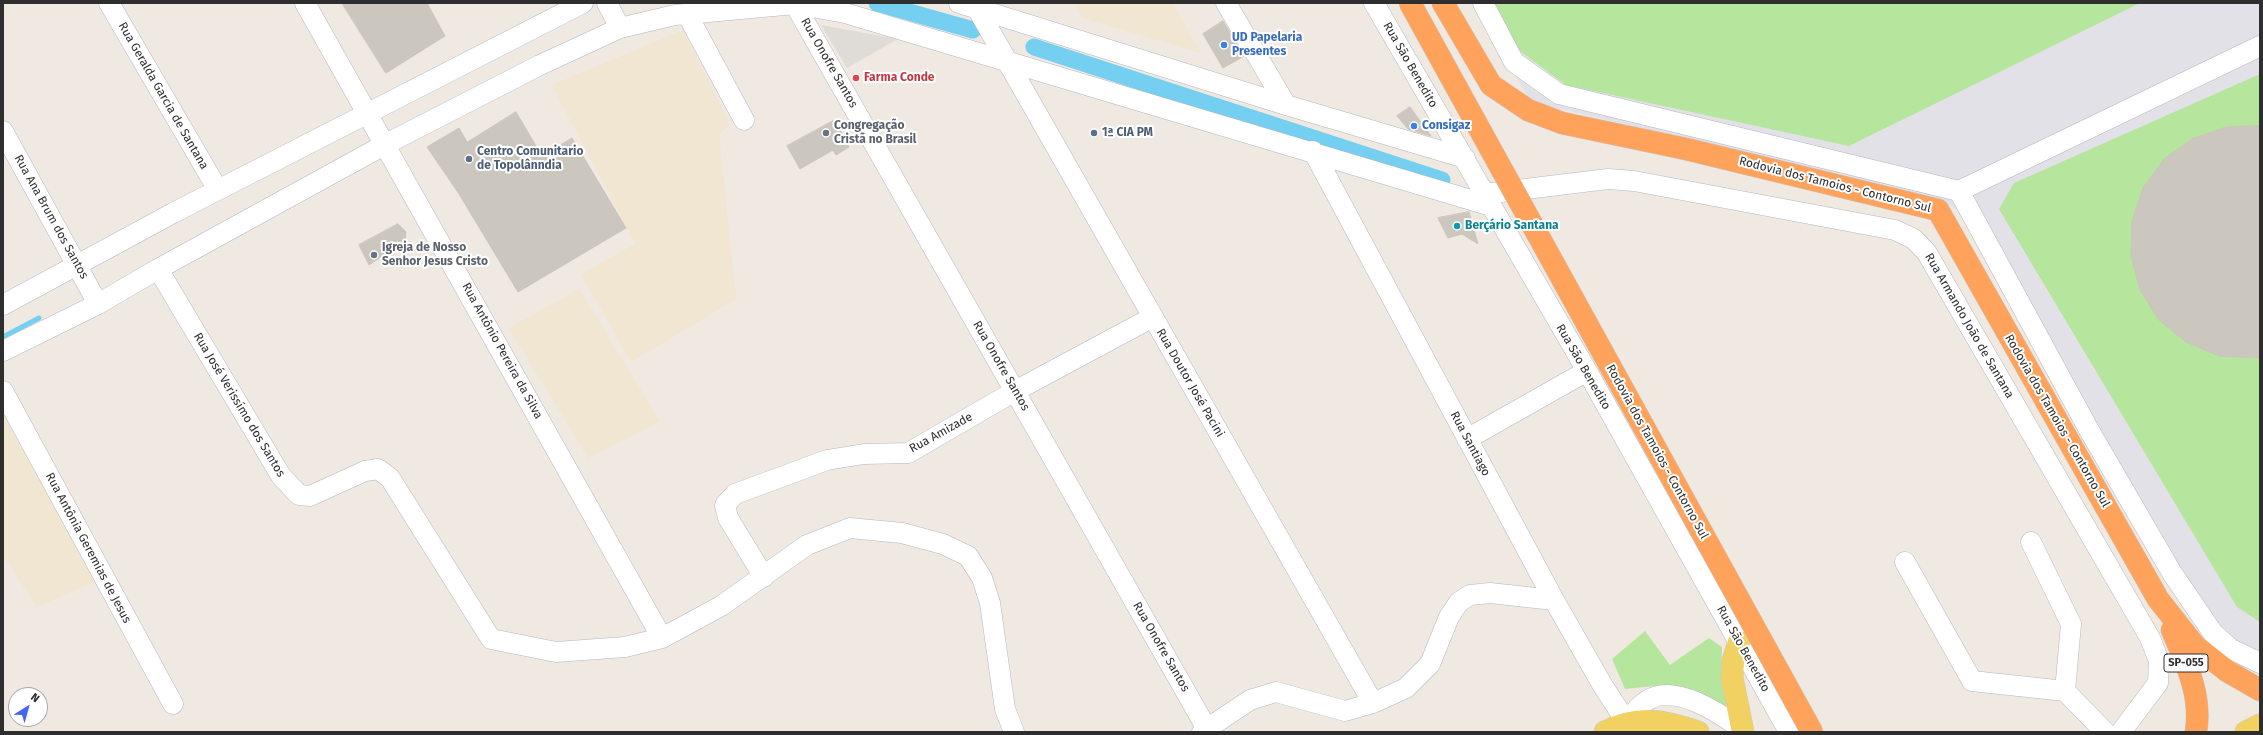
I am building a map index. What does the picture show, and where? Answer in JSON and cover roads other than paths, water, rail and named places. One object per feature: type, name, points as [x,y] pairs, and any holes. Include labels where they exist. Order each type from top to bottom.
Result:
[{"type":"highway","name":"Rodovia dos Tamoios - Contorno Sul","points":[[1410,3],[1812,732]]},
{"type":"highway","name":"Rodovia dos Tamoios - Contorno Sul","points":[[1443,3],[1492,85],[1528,110],[1562,123],[1686,149],[1938,210],[2158,599],[2190,672],[2199,714],[2196,732]]},
{"type":"highway","name":"Rodovia dos Tamoios - Contorno Sul","points":[[2158,599],[2195,646],[2227,671],[2260,690]]},
{"type":"main road","points":[[1739,642],[1733,661],[1732,678],[1742,730]]},
{"type":"main road","points":[[1605,732],[1630,727],[1669,723],[1698,732]]},
{"type":"main road","points":[[2246,732],[2260,725]]},
{"type":"street","name":"Rua Geralda Garcia de Santana","points":[[109,3],[218,190]]},
{"type":"street","name":"Rua Antônio Pereira da Silva","points":[[305,3],[369,113],[662,638]]},
{"type":"street","points":[[3,305],[218,190],[583,3]]},
{"type":"street","points":[[607,3],[620,28]]},
{"type":"street","points":[[3,351],[98,304],[158,269],[386,144],[540,65],[620,28],[687,14],[794,3],[845,13],[1313,151],[1488,200]]},
{"type":"street","name":"Rua Onofre Santos","points":[[794,3],[1015,391],[1205,730]]},
{"type":"street","points":[[959,3],[976,6],[1286,105],[1465,158]]},
{"type":"street","points":[[1226,3],[1286,105]]},
{"type":"street","name":"Rua São Benedito","points":[[1374,3],[1587,371],[1789,732]]},
{"type":"street","points":[[1483,3],[1514,62],[1559,94],[1959,190],[2260,46]]},
{"type":"street","name":"Rua Doutor José Pacini","points":[[976,6],[1009,61],[1373,703]]},
{"type":"street","points":[[687,14],[744,120]]},
{"type":"street","name":"Rua Ana Brum dos Santos","points":[[3,131],[79,265],[98,304]]},
{"type":"street","name":"Rua Santiago","points":[[1313,151],[1554,600],[1603,686],[1630,727]]},
{"type":"street","name":"Rua Armando João de Santana","points":[[1488,200],[1608,179],[1634,181],[1895,230],[1914,239],[1927,253],[2150,638],[2159,661],[2158,683],[2121,732]]},
{"type":"street","points":[[1959,190],[2089,430],[2172,573],[2213,633],[2231,649],[2260,663]]},
{"type":"street","name":"Rua José Verissímo dos Santos","points":[[158,269],[281,476],[288,485],[299,495],[310,496],[365,471],[378,469],[390,478],[491,639],[556,652],[625,647],[662,638]]},
{"type":"street","name":"Rua Amizade","points":[[764,577],[728,518],[726,505],[735,494],[827,460],[864,454],[908,453],[1015,391],[1153,317]]},
{"type":"street","points":[[1467,439],[1587,371]]},
{"type":"street","name":"Rua Antônia Geremias de Jesus","points":[[3,391],[173,704]]},
{"type":"street","points":[[662,638],[721,606],[764,577],[807,545],[850,528],[902,533],[943,544],[968,556],[982,578],[990,603],[1005,709],[1014,732]]},
{"type":"street","points":[[2031,542],[2071,624],[2064,691]]},
{"type":"street","points":[[1905,562],[1972,681],[2064,691],[2105,732]]},
{"type":"street","points":[[1205,730],[1250,700],[1276,692],[1345,711],[1373,703],[1406,688],[1420,676],[1430,664],[1449,617],[1459,602],[1470,595],[1490,593],[1554,600]]},
{"type":"street","points":[[1630,727],[1637,709],[1649,699],[1661,694],[1675,694],[1699,704],[1742,730]]},
{"type":"waterway","points":[[877,3],[973,30]]},
{"type":"waterway","points":[[1034,47],[1442,180]]},
{"type":"waterway","points":[[3,337],[39,318]]},
{"type":"place","name":"UD Papelaria Presentes","points":[[1224,45]]},
{"type":"place","name":"Farma Conde","points":[[856,78]]},
{"type":"place","name":"Consigaz","points":[[1414,126]]},
{"type":"place","name":"Congregação Cristã no Brasil","points":[[826,133]]},
{"type":"place","name":"1ª CIA PM","points":[[1094,133]]},
{"type":"place","name":"Centro Comunitario de Topolânndia","points":[[469,159]]},
{"type":"place","name":"Berçário Santana","points":[[1457,226]]},
{"type":"place","name":"Igreja de Nosso Senhor Jesus Cristo","points":[[374,255]]}]
